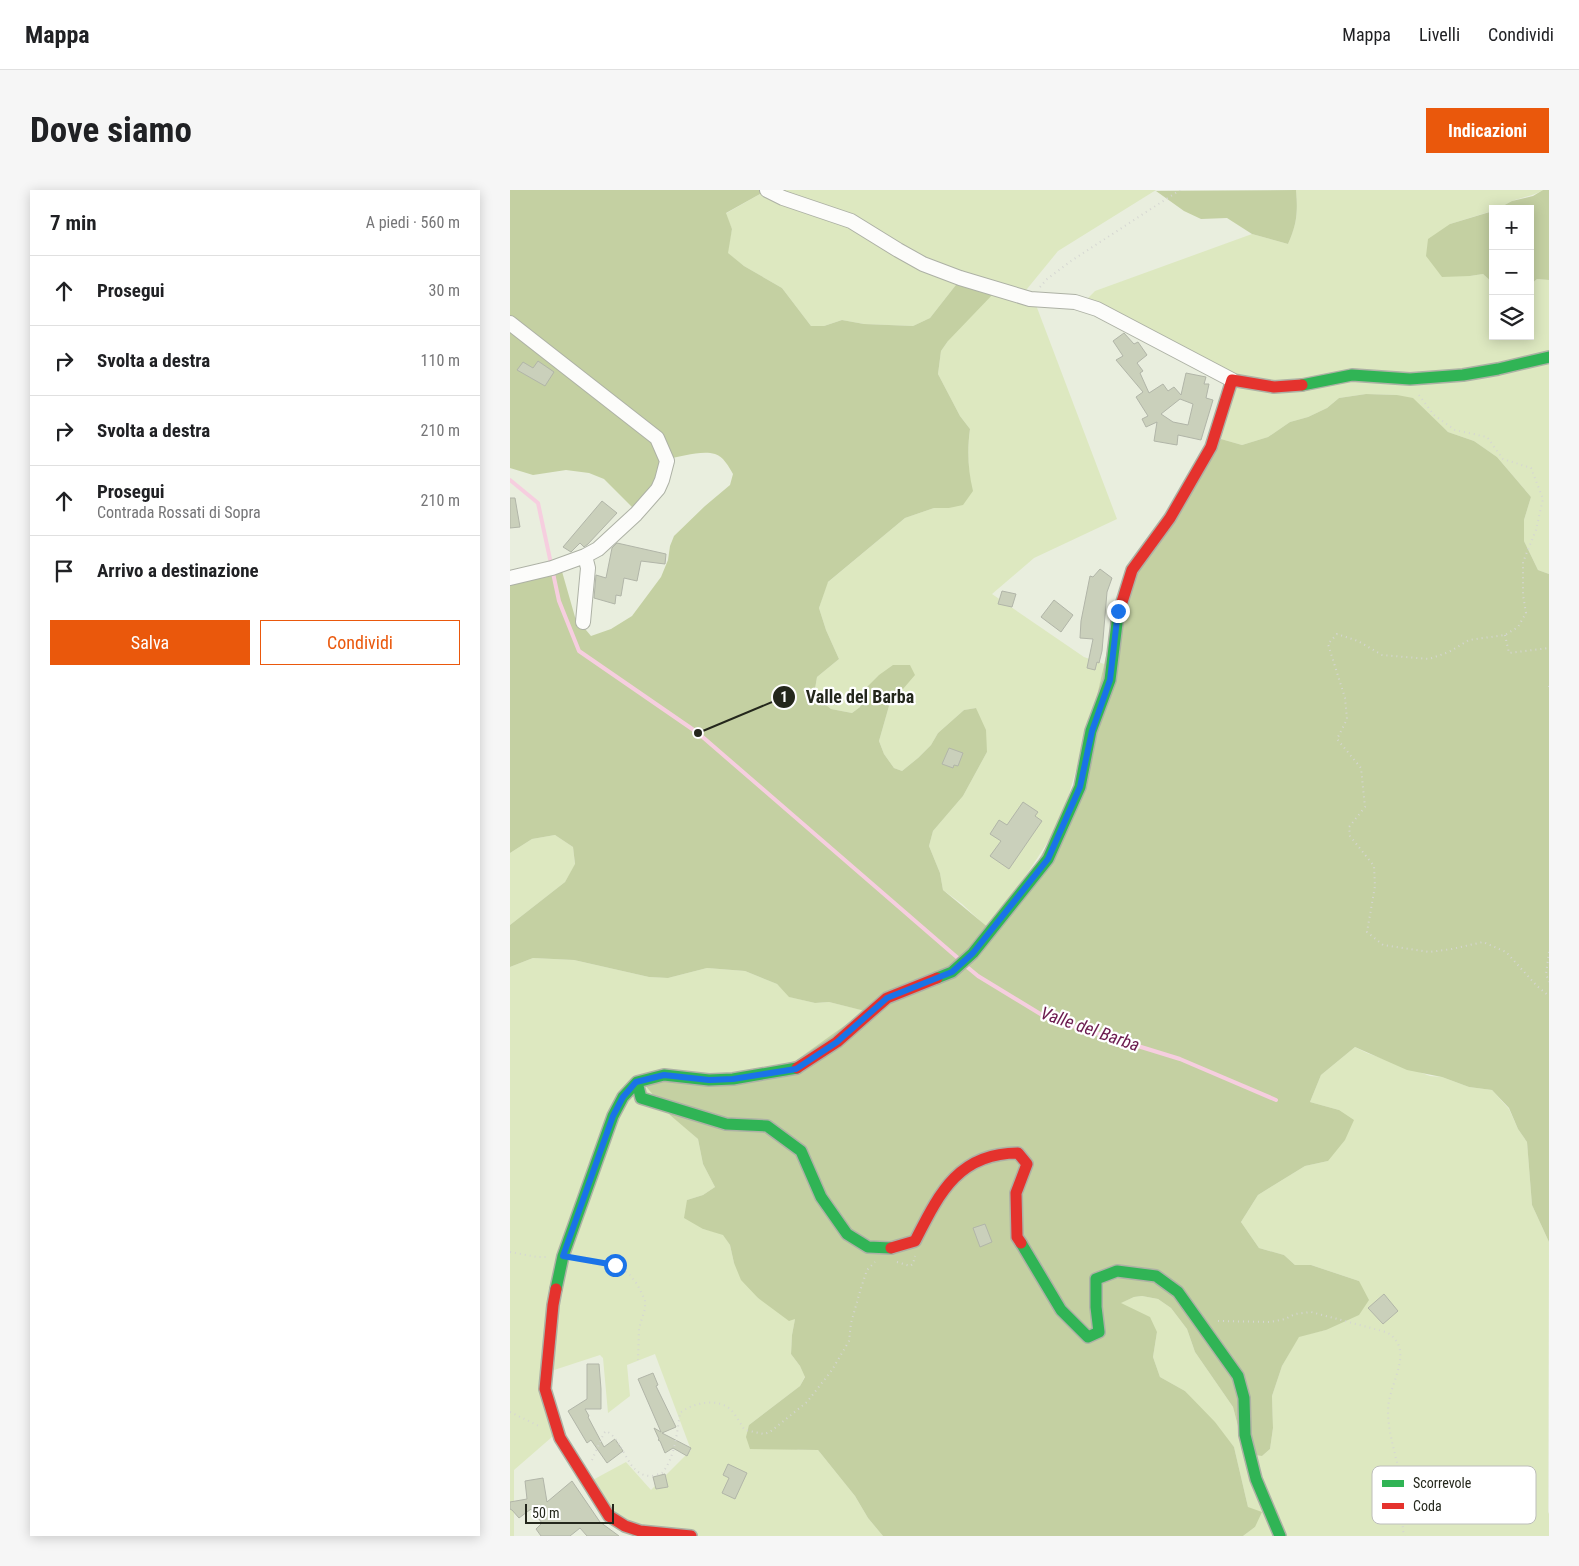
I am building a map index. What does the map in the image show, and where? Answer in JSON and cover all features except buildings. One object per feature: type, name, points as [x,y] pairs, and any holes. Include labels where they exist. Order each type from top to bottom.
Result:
[{"type":"street","points":[[767,190],[783,198],[851,220],[923,264],[960,278],[1030,299],[1075,302],[1097,309],[1232,380],[1263,386],[1286,387],[1354,375],[1408,379],[1473,374],[1517,366],[1549,357]]},
{"type":"street","points":[[510,324],[657,438],[667,461],[662,480],[653,496],[605,543],[585,556],[510,578]]},
{"type":"street","points":[[691,1536],[640,1531],[624,1526],[609,1516],[580,1473],[560,1438],[545,1389],[553,1305],[563,1256],[613,1116],[623,1097],[636,1082],[664,1075],[709,1080],[733,1079],[796,1069],[837,1042],[887,998],[952,972],[973,953],[1048,859],[1080,787],[1092,731],[1110,680],[1118,611],[1132,570],[1170,518],[1211,447],[1232,380]]},
{"type":"street","points":[[583,622],[588,568],[585,556]]},
{"type":"street","points":[[636,1082],[642,1098],[659,1104],[726,1124],[766,1126],[801,1151],[821,1197],[847,1234],[868,1247],[893,1248],[915,1241],[936,1200],[954,1174],[976,1161],[995,1154],[1018,1153],[1027,1164],[1016,1193],[1017,1237],[1060,1310],[1088,1337],[1099,1332],[1096,1307],[1096,1279],[1117,1271],[1156,1276],[1178,1292],[1238,1376],[1244,1398],[1245,1435],[1256,1479],[1280,1536]]},
{"type":"path","points":[[1030,299],[1047,279],[1070,261],[1180,190]]},
{"type":"path","points":[[1408,379],[1434,415],[1455,430],[1487,437],[1503,459],[1531,468],[1543,499],[1536,530],[1523,562],[1523,595],[1526,613],[1518,627],[1505,635],[1469,640],[1449,652],[1429,659],[1382,655],[1358,641],[1337,634],[1328,644],[1345,698],[1347,719],[1337,739],[1361,768],[1365,807],[1349,827],[1350,836],[1374,866],[1375,886],[1367,932],[1383,946],[1429,952],[1483,942],[1506,952],[1549,996]]},
{"type":"path","points":[[1505,635],[1509,653],[1549,648]]},
{"type":"path","points":[[1549,686],[1549,691]]},
{"type":"path","points":[[1549,952],[1546,974],[1549,982]]},
{"type":"path","points":[[891,1260],[906,1266],[913,1264],[915,1241]]},
{"type":"path","points":[[510,1252],[537,1257],[563,1256],[615,1265],[629,1274],[637,1284],[645,1300],[645,1309],[639,1328],[638,1360]]},
{"type":"path","points":[[580,1473],[592,1460],[606,1430],[617,1440],[629,1462],[638,1471],[651,1476],[662,1473],[675,1443],[680,1413],[700,1403],[710,1402],[727,1406],[745,1430],[764,1434],[770,1432],[807,1402],[832,1370],[849,1341],[851,1323],[867,1270],[877,1259]]},
{"type":"path","points":[[1198,1321],[1270,1322],[1285,1319],[1295,1314],[1311,1312],[1394,1336],[1399,1344],[1400,1354],[1396,1380],[1389,1401],[1388,1426],[1399,1466]]},
{"type":"path","points":[[510,1412],[560,1438]]},
{"type":"green space","points":[[510,190],[767,190],[726,213],[732,229],[728,253],[744,266],[782,288],[811,326],[824,326],[842,320],[864,324],[913,326],[930,318],[959,281],[995,292],[948,341],[941,351],[938,374],[960,416],[970,429],[968,460],[973,491],[963,505],[949,508],[934,508],[905,518],[828,582],[819,608],[826,630],[839,659],[817,677],[814,695],[831,709],[852,713],[860,707],[866,688],[879,675],[893,665],[910,665],[915,675],[891,699],[879,741],[884,754],[894,768],[902,771],[918,758],[931,745],[938,733],[964,710],[976,708],[986,730],[987,752],[963,796],[933,831],[929,846],[940,873],[943,890],[990,929],[1032,871],[1061,822],[1081,767],[1124,576],[1221,439],[1242,445],[1268,437],[1290,422],[1308,417],[1327,408],[1339,398],[1366,394],[1397,395],[1413,398],[1448,432],[1474,441],[1497,457],[1531,497],[1524,520],[1524,541],[1538,570],[1549,574],[1549,1242],[1532,1205],[1527,1142],[1518,1129],[1509,1108],[1492,1090],[1469,1087],[1442,1077],[1407,1070],[1355,1047],[1321,1075],[1310,1102],[1339,1110],[1354,1120],[1345,1140],[1328,1161],[1305,1166],[1258,1195],[1241,1222],[1259,1248],[1284,1255],[1295,1265],[1311,1265],[1359,1281],[1369,1300],[1359,1315],[1326,1330],[1299,1337],[1282,1366],[1272,1396],[1273,1428],[1270,1449],[1262,1456],[1250,1454],[1241,1438],[1233,1407],[1195,1352],[1187,1329],[1171,1308],[1158,1299],[1142,1296],[1134,1297],[1121,1303],[1150,1317],[1157,1332],[1153,1357],[1160,1377],[1185,1391],[1215,1422],[1234,1447],[1248,1507],[1262,1512],[1255,1527],[1243,1536],[883,1536],[868,1518],[855,1496],[818,1450],[750,1449],[746,1437],[749,1425],[800,1386],[805,1377],[791,1354],[795,1319],[789,1321],[758,1298],[741,1280],[734,1263],[730,1245],[723,1235],[703,1229],[684,1218],[687,1200],[703,1195],[715,1187],[703,1164],[698,1139],[670,1115],[639,1078],[757,1073],[795,1061],[865,1011],[829,1002],[815,1003],[789,997],[777,984],[745,971],[707,968],[668,978],[649,977],[574,960],[533,958],[510,967],[510,925],[565,882],[575,864],[573,847],[555,835],[532,839],[510,853],[510,578],[561,568],[575,617],[591,636],[611,629],[632,616],[661,577],[668,560],[674,536],[730,485],[733,474],[723,459],[715,454],[697,453],[667,459],[640,515],[604,479],[589,473],[566,470],[533,475],[510,468]]},
{"type":"green space","points":[[767,190],[1156,190],[1058,251],[1018,300],[1036,305],[1117,519],[1034,558],[992,594],[1084,657],[1104,664],[1098,694],[1061,822],[990,930],[962,904],[943,890],[940,873],[929,846],[933,831],[963,796],[987,752],[976,708],[964,710],[938,733],[931,745],[918,758],[902,771],[894,768],[884,754],[879,741],[891,699],[903,689],[866,688],[860,707],[852,713],[831,709],[814,695],[817,677],[839,659],[826,630],[819,608],[827,583],[905,518],[934,508],[949,508],[972,491],[968,460],[970,429],[960,416],[938,374],[941,351],[948,341],[959,281],[930,318],[913,326],[864,324],[842,320],[824,326],[811,326],[782,288],[744,266],[727,253],[732,229],[725,214]]},
{"type":"green space","points":[[1296,190],[1543,190],[1504,205],[1489,205],[1489,212],[1450,224],[1470,276],[1483,274],[1489,279],[1489,340],[1534,340],[1534,282],[1537,279],[1549,280],[1549,574],[1538,570],[1524,541],[1524,520],[1531,497],[1497,457],[1474,441],[1448,432],[1431,417],[1397,395],[1366,394],[1339,398],[1327,408],[1308,417],[1290,422],[1268,437],[1242,445],[1221,439],[1227,385],[1080,306],[1095,291],[1252,234],[1288,244],[1296,218]]},
{"type":"green space","points":[[1296,190],[1296,218],[1288,244],[1252,234],[1227,218],[1201,219],[1184,211],[1156,191]]},
{"type":"green space","points":[[1543,190],[1549,190],[1549,280],[1537,279],[1534,282],[1534,205],[1504,205],[1512,201],[1533,196]]},
{"type":"green space","points":[[1489,212],[1489,279],[1483,274],[1442,277],[1426,256],[1428,239],[1450,224]]},
{"type":"green space","points":[[555,835],[573,847],[575,865],[565,882],[510,925],[510,853],[532,839]]},
{"type":"green space","points":[[533,958],[574,960],[649,977],[668,978],[707,968],[745,971],[777,984],[790,997],[815,1003],[829,1002],[866,1011],[795,1061],[687,1129],[698,1139],[703,1164],[715,1187],[703,1195],[687,1200],[703,1229],[723,1234],[730,1245],[734,1263],[758,1298],[795,1319],[791,1354],[805,1376],[800,1386],[749,1425],[798,1450],[818,1450],[855,1496],[868,1518],[883,1536],[654,1536],[626,1526],[589,1482],[626,1462],[651,1490],[691,1450],[655,1354],[627,1365],[630,1396],[608,1413],[603,1358],[600,1355],[548,1372],[560,1430],[514,1470],[514,1536],[510,1536],[510,967]]},
{"type":"green space","points":[[1355,1047],[1430,1076],[1442,1077],[1469,1087],[1492,1090],[1509,1109],[1518,1129],[1527,1142],[1532,1205],[1549,1242],[1549,1536],[1243,1536],[1255,1527],[1248,1507],[1234,1447],[1185,1391],[1160,1377],[1153,1357],[1157,1332],[1120,1303],[1142,1296],[1158,1299],[1171,1308],[1187,1329],[1195,1352],[1233,1407],[1241,1438],[1262,1456],[1270,1449],[1273,1428],[1272,1396],[1282,1366],[1299,1336],[1326,1330],[1359,1281],[1311,1265],[1295,1265],[1284,1255],[1259,1248],[1241,1222],[1258,1195],[1305,1166],[1328,1161],[1339,1110],[1310,1102],[1321,1075]]},
{"type":"waterway","name":"Valle del Barba","points":[[510,480],[538,503],[559,601],[579,651],[698,733],[959,959]]},
{"type":"waterway","name":"Valle del Barba","points":[[966,966],[978,976],[1047,1018],[1180,1059],[1276,1100]]},
{"type":"traffic: fast","points":[[1302,385],[1352,375],[1410,379],[1463,375],[1549,357]]},
{"type":"traffic: fast","points":[[937,978],[952,972],[973,953],[1048,859],[1080,787],[1091,731],[1110,680],[1118,615]]},
{"type":"traffic: fast","points":[[556,1289],[563,1256],[613,1116],[623,1097],[637,1082],[664,1075],[709,1080],[733,1079],[797,1068]]},
{"type":"traffic: fast","points":[[637,1082],[641,1098],[726,1124],[767,1126],[801,1151],[821,1197],[847,1234],[868,1247],[891,1248]]},
{"type":"traffic: fast","points":[[1021,1243],[1061,1310],[1088,1337],[1099,1332],[1096,1307],[1096,1279],[1117,1271],[1156,1276],[1178,1292],[1238,1376],[1244,1398],[1245,1435],[1256,1479],[1280,1536]]},
{"type":"traffic: jam","points":[[1118,615],[1132,570],[1170,518],[1211,447],[1232,380],[1274,387],[1302,385]]},
{"type":"traffic: jam","points":[[797,1068],[837,1042],[887,998],[937,978]]},
{"type":"traffic: jam","points":[[891,1248],[915,1241],[942,1193],[965,1168],[980,1160],[997,1155],[1018,1153],[1027,1164],[1016,1193],[1017,1237],[1021,1243]]},
{"type":"traffic: jam","points":[[556,1289],[545,1389],[560,1438],[609,1516],[625,1526],[640,1531],[691,1536]]},
{"type":"place","name":"Valle del Barba","points":[[698,733]]},
{"type":"route","points":[[615,1265],[563,1256],[613,1116],[623,1097],[636,1082],[664,1075],[709,1080],[733,1079],[796,1069],[837,1042],[887,998],[952,972],[973,953],[1048,859],[1080,787],[1092,731],[1110,680],[1118,611]]}]
